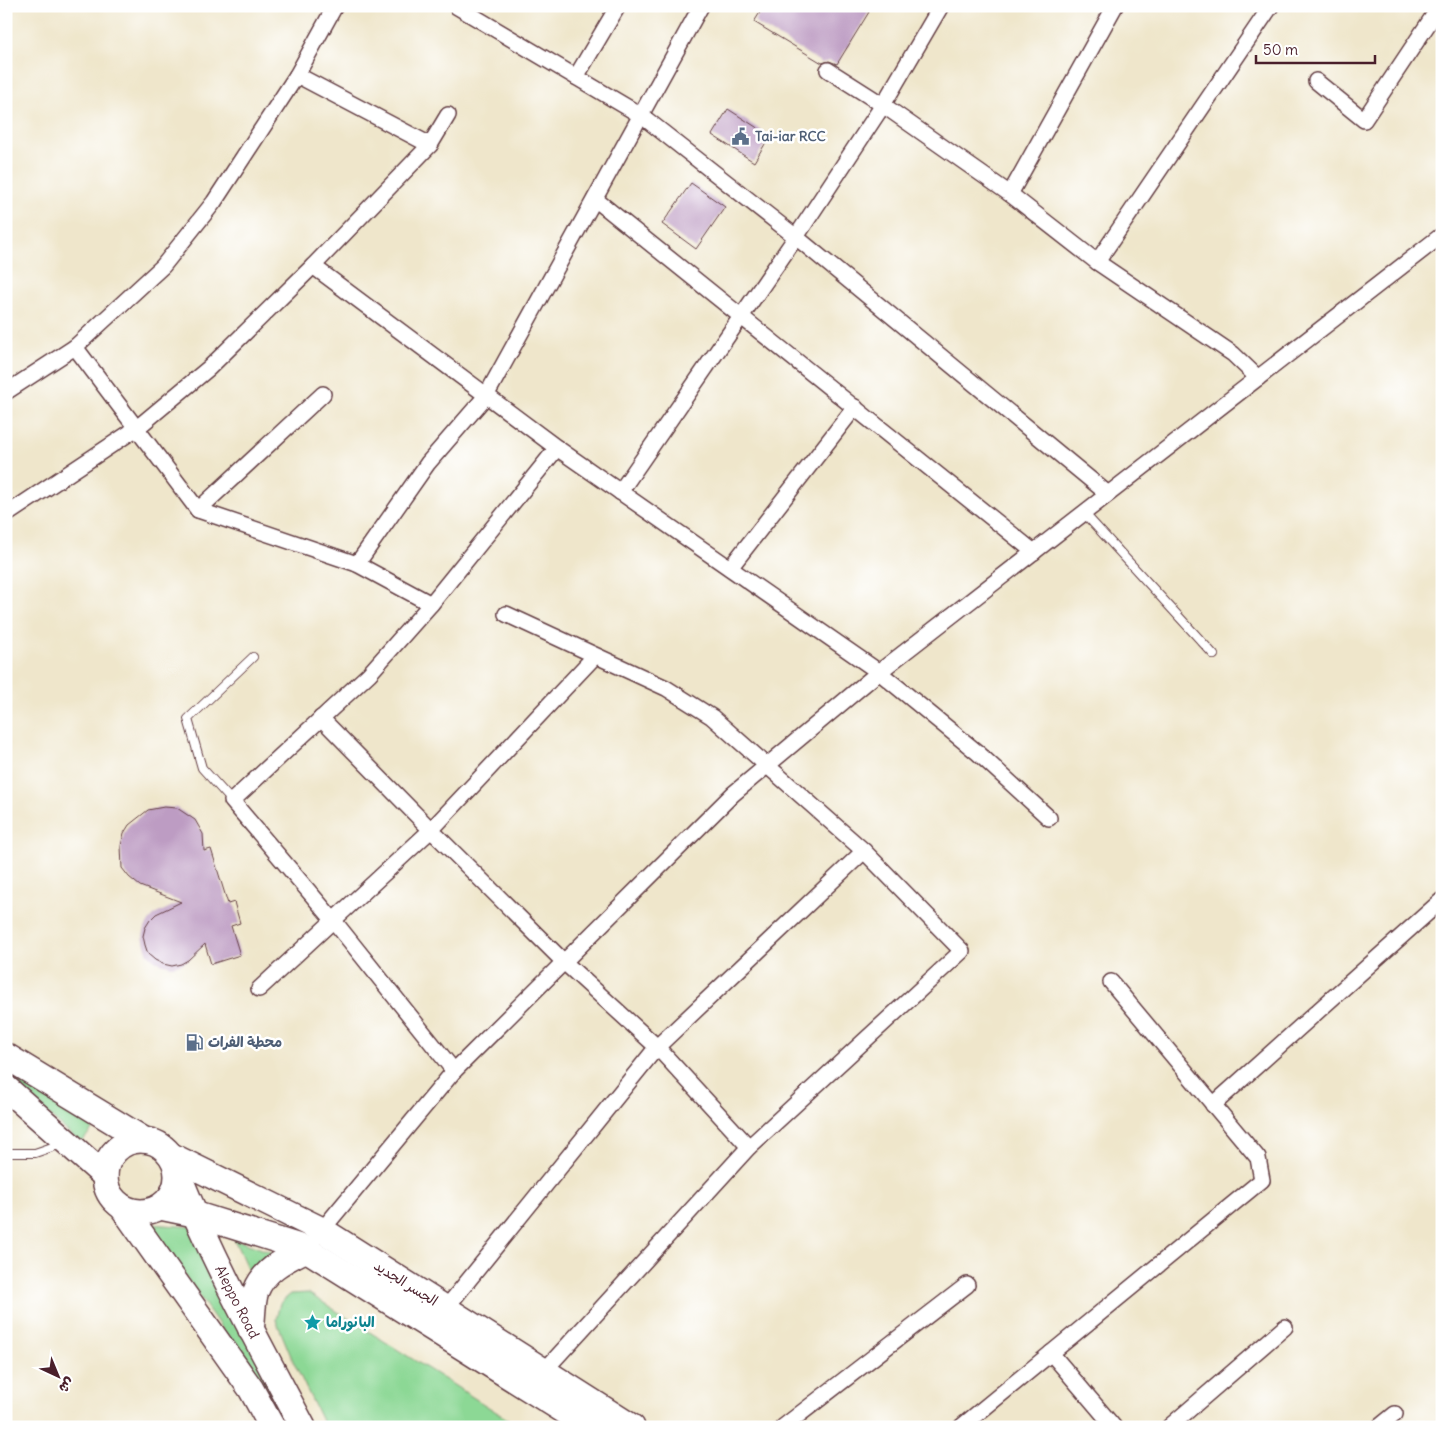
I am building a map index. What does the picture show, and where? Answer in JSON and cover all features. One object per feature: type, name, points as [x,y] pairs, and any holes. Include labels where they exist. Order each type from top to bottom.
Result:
[{"type":"main road","points":[[6,1056],[144,1140]]},
{"type":"main road","points":[[6,1088],[105,1176]]},
{"type":"main road","points":[[123,1208],[142,1212],[152,1211],[168,1201],[174,1193],[177,1184],[174,1165],[164,1148],[154,1142],[144,1140],[132,1141],[117,1150],[107,1164],[106,1185],[110,1194],[123,1208],[251,1389],[272,1427]]},
{"type":"main road","name":"الجسر الجديد","points":[[174,1165],[322,1230],[632,1427]]},
{"type":"main road","name":"Aleppo Road","points":[[174,1165],[194,1214],[251,1330],[304,1427]]},
{"type":"main road","name":"الجسر الجديد","points":[[160,1207],[194,1214],[306,1248],[590,1427]]},
{"type":"main road","points":[[251,1330],[256,1292],[265,1276],[278,1264],[306,1248]]},
{"type":"street","points":[[6,392],[75,347],[163,266],[214,202],[297,75],[335,6]]},
{"type":"street","points":[[456,6],[642,116],[796,237],[1108,494]]},
{"type":"street","points":[[576,77],[618,6]]},
{"type":"street","points":[[357,564],[428,463],[486,396],[701,6]]},
{"type":"street","points":[[620,492],[796,237],[883,105],[941,6]]},
{"type":"street","points":[[1010,194],[1115,6]]},
{"type":"street","points":[[1097,262],[1272,6]]},
{"type":"street","points":[[1316,81],[1364,120],[1440,6]]},
{"type":"street","points":[[828,70],[883,105],[1010,194],[1097,262],[1233,354],[1258,378]]},
{"type":"street","points":[[297,75],[430,145]]},
{"type":"street","points":[[6,515],[137,428],[209,368],[313,266],[430,145],[448,115]]},
{"type":"street","points":[[595,199],[1034,552]]},
{"type":"street","points":[[306,1248],[454,1071],[733,794],[879,672],[1442,235]]},
{"type":"street","points":[[313,266],[557,448],[879,672],[978,754],[1049,818]]},
{"type":"street","points":[[75,347],[198,510],[357,564],[431,604]]},
{"type":"street","points":[[198,510],[323,394]]},
{"type":"street","points":[[730,568],[855,407]]},
{"type":"street","points":[[454,1071],[334,921],[232,801],[369,674],[431,604],[557,448]]},
{"type":"street","points":[[506,614],[666,688],[712,717],[864,851],[962,951],[749,1147],[544,1370]]},
{"type":"street","points":[[259,989],[432,830],[595,656]]},
{"type":"street","points":[[321,718],[564,962],[657,1047],[749,1147]]},
{"type":"street","points":[[446,1308],[657,1047],[864,851]]},
{"type":"street","points":[[1213,1105],[1442,900]]},
{"type":"street","points":[[961,1427],[1262,1180],[1258,1158],[1111,982]]},
{"type":"street","points":[[783,1427],[966,1285]]},
{"type":"street","points":[[1169,1427],[1285,1327]]},
{"type":"street","points":[[1051,1353],[1114,1427]]},
{"type":"street","points":[[1379,1427],[1395,1414]]},
{"type":"lane","points":[[1084,513],[1214,655]]},
{"type":"lane","points":[[232,801],[202,768],[188,718],[253,657]]},
{"type":"lane","points":[[6,1154],[35,1153],[66,1142]]},
{"type":"green space","points":[[6,1064],[98,1122],[81,1143],[6,1078]]},
{"type":"green space","points":[[149,1224],[194,1227],[295,1427],[286,1427],[229,1339]]},
{"type":"green space","points":[[234,1239],[276,1254],[251,1277]]},
{"type":"green space","points":[[308,1293],[520,1427],[325,1427],[293,1361],[276,1320],[280,1303],[291,1294]]},
{"type":"building","points":[[764,6],[860,6],[869,12],[837,64],[829,61],[822,63],[754,22]]},
{"type":"building","name":"Tai-iar RCC","points":[[728,109],[770,136],[754,162],[712,135]]},
{"type":"building","points":[[691,183],[725,207],[696,249],[662,224]]},
{"type":"building","points":[[164,807],[177,808],[195,820],[203,834],[204,851],[211,849],[228,904],[234,902],[240,923],[231,926],[240,955],[211,964],[205,944],[188,960],[172,966],[155,960],[148,954],[143,936],[150,920],[156,914],[181,902],[140,886],[129,877],[122,868],[121,846],[124,833],[129,825],[148,810]]},
{"type":"place","name":"Tai-iar RCC","points":[[741,136]]},
{"type":"place","name":"محطة الفرات","points":[[194,1042]]},
{"type":"place","name":"البانوراما","points":[[312,1322]]}]
